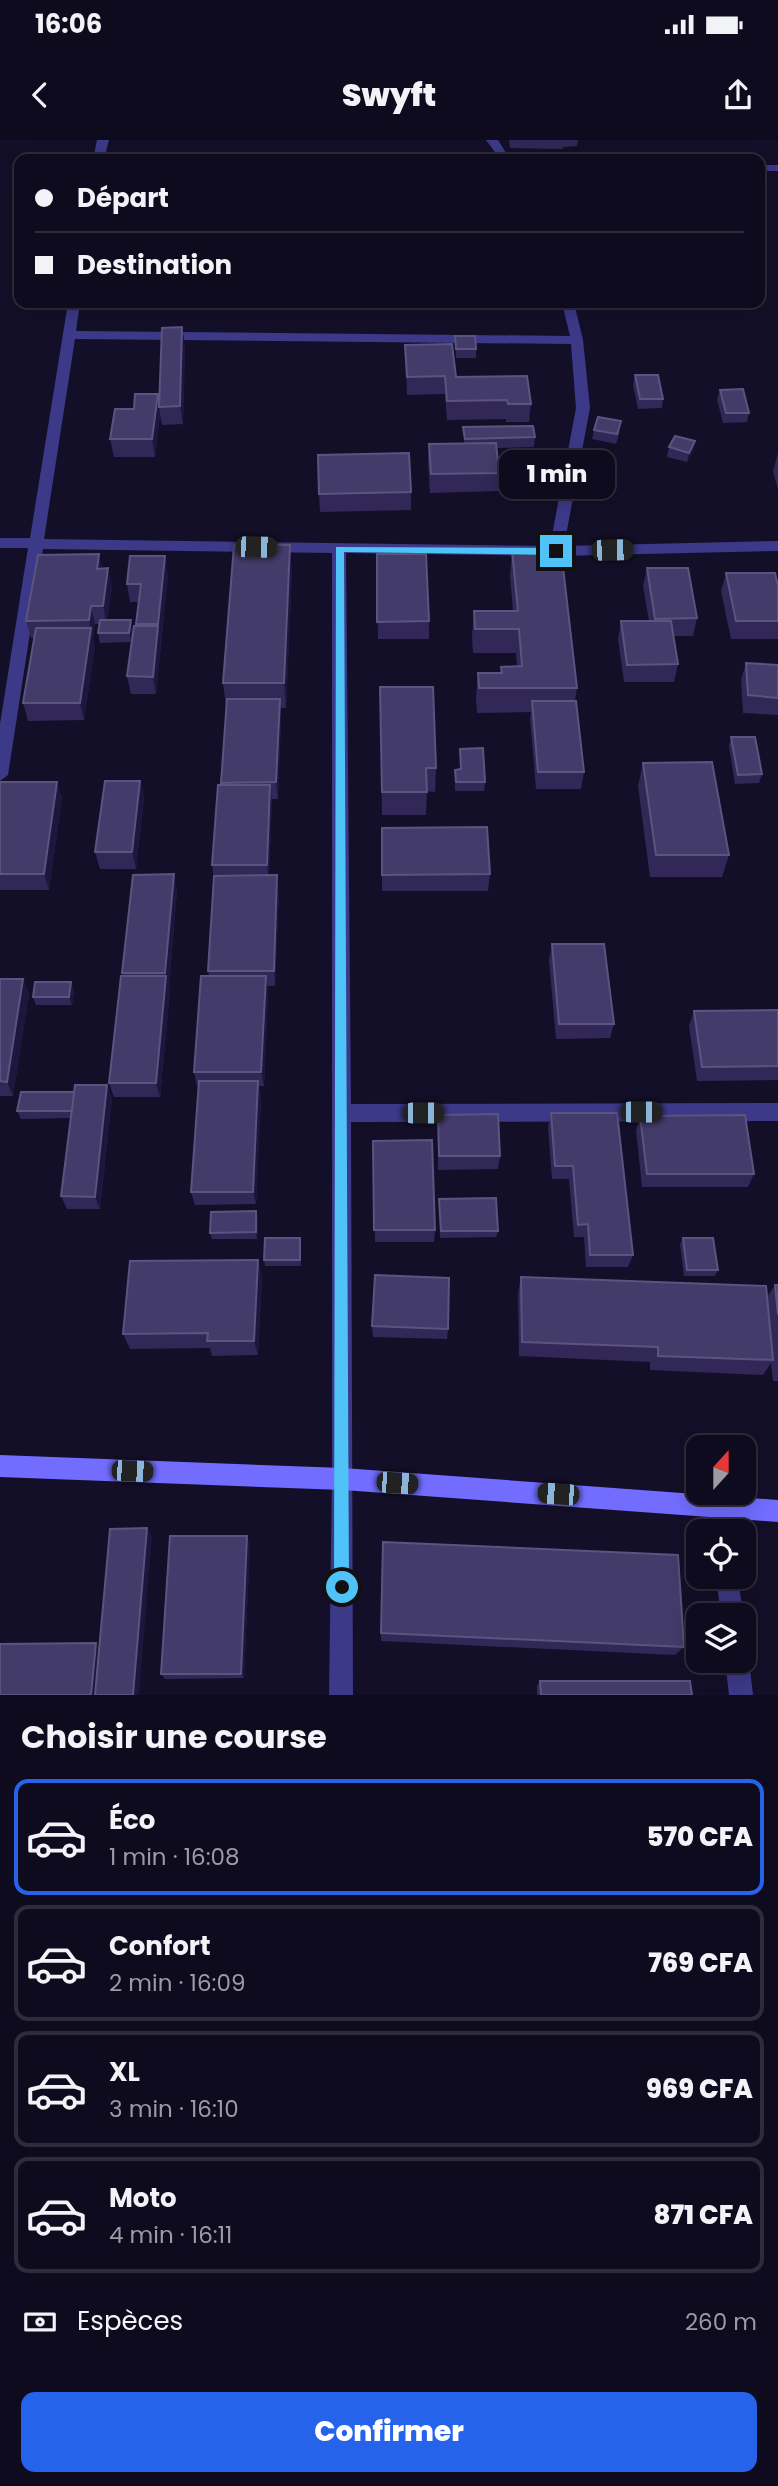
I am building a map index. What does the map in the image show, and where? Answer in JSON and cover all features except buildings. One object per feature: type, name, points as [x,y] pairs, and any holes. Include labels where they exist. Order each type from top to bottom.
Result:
[{"type":"main road","points":[[0,1466],[343,1479],[778,1511]]},
{"type":"street","points":[[0,775],[34,543],[73,308]]},
{"type":"street","points":[[556,551],[583,408],[577,340],[569,308]]},
{"type":"street","points":[[68,335],[577,340]]},
{"type":"street","points":[[0,543],[556,551],[778,547]]},
{"type":"street","points":[[339,549],[343,1479],[341,1695]]},
{"type":"street","points":[[341,1113],[778,1112]]},
{"type":"street","points":[[719,1506],[721,1519]]},
{"type":"street","points":[[738,1673],[741,1695]]},
{"type":"route","points":[[342,1587],[339,549],[556,551]]}]
